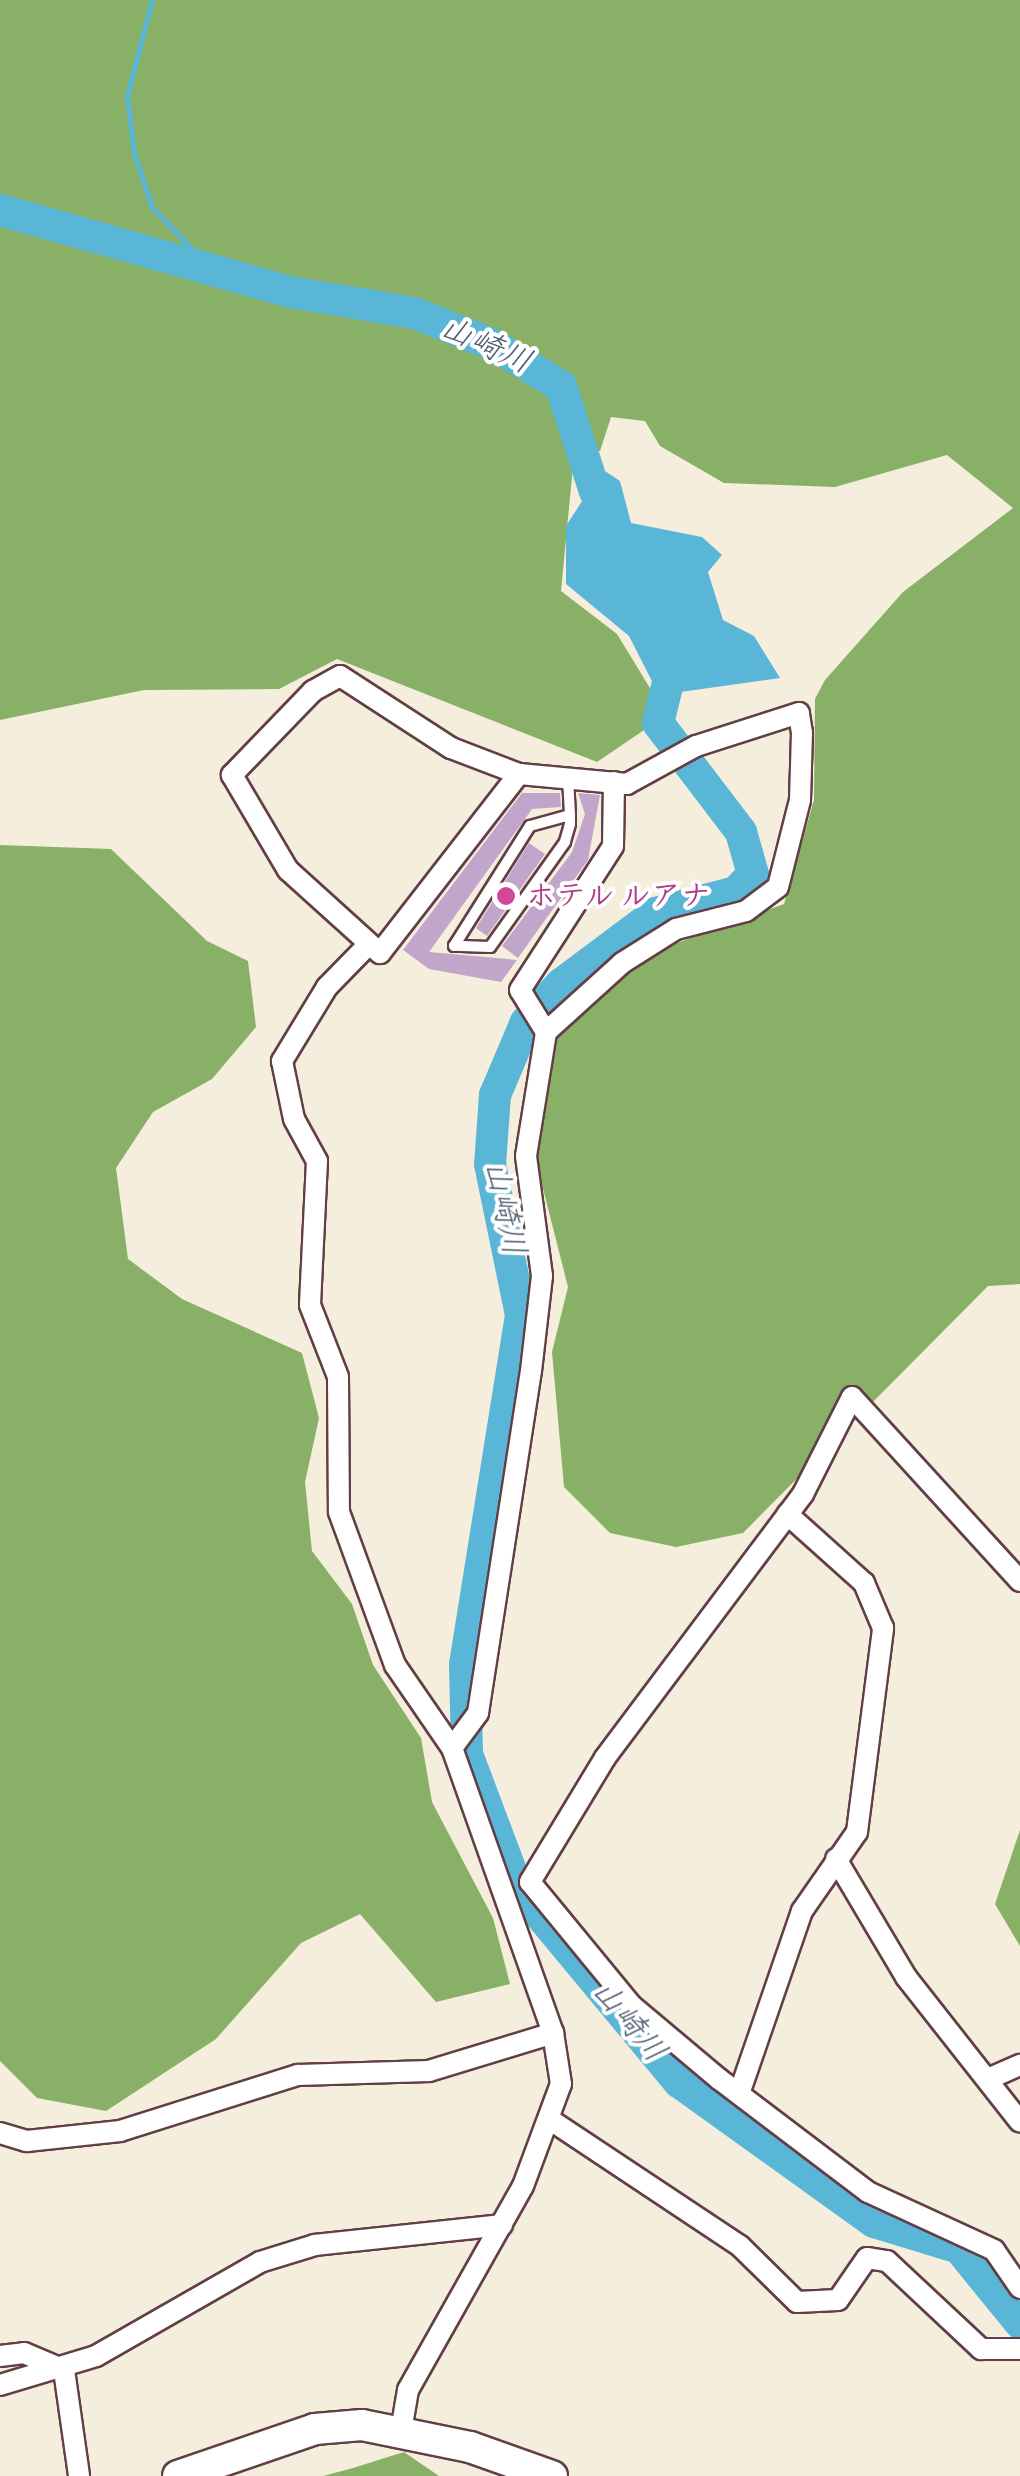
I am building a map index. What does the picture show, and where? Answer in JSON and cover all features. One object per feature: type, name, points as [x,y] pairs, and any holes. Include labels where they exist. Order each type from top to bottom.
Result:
[{"type":"main road","points":[[178,2476],[315,2429],[401,2431],[552,2476]]},
{"type":"street","points":[[520,774],[389,951],[368,944],[288,870],[232,775],[314,690],[340,676],[451,748],[520,774],[568,773],[614,782],[799,713],[800,800],[778,887],[765,902],[676,929],[536,1020]]},
{"type":"street","points":[[454,1746],[474,1717],[540,1300],[526,1156],[536,1020],[525,978],[613,846],[614,782]]},
{"type":"street","points":[[368,944],[327,987],[282,1061],[294,1119],[317,1161],[310,1304],[338,1377],[339,1512],[402,1681],[454,1746],[553,2033],[562,2084],[552,2121],[502,2225],[408,2390],[401,2431]]},
{"type":"street","points":[[1020,1581],[852,1397],[787,1514],[605,1758],[530,1882],[631,2005],[868,2192],[994,2250],[1020,2288]]},
{"type":"street","points":[[740,2092],[802,1911],[856,1832],[883,1628],[864,1583],[787,1514]]},
{"type":"street","points":[[836,1859],[906,1977],[1020,2122]]},
{"type":"street","points":[[0,2134],[28,2141],[120,2131],[298,2075],[442,2069],[553,2033]]},
{"type":"street","points":[[988,2080],[1020,2065]]},
{"type":"street","points":[[552,2121],[740,2246],[797,2302],[838,2300],[867,2258],[887,2261],[981,2349],[1020,2349]]},
{"type":"street","points":[[0,2385],[64,2370],[260,2262],[315,2245],[502,2225]]},
{"type":"street","points":[[0,2356],[24,2352],[64,2370]]},
{"type":"street","points":[[64,2370],[79,2476]]},
{"type":"lane","points":[[568,773],[570,815],[564,842],[490,947],[454,946],[530,826],[570,815]]},
{"type":"green space","points":[[0,0],[1020,0],[1020,1284],[988,1286],[743,1533],[676,1547],[610,1533],[564,1487],[552,1352],[568,1287],[535,1157],[554,1040],[609,984],[666,947],[784,904],[814,800],[815,699],[825,680],[903,592],[1013,508],[947,455],[835,487],[724,483],[660,446],[645,421],[611,417],[600,451],[574,456],[561,591],[617,634],[656,698],[650,726],[597,762],[337,659],[279,689],[144,690],[0,720]]},
{"type":"green space","points":[[0,845],[111,849],[207,941],[248,961],[256,1027],[212,1079],[153,1112],[116,1168],[128,1259],[182,1299],[302,1353],[319,1418],[305,1482],[312,1551],[352,1604],[373,1665],[421,1738],[432,1802],[493,1918],[510,1984],[436,2002],[360,1914],[301,1943],[216,2039],[106,2111],[37,2098],[0,2061]]},
{"type":"green space","points":[[1020,1830],[1020,1946],[995,1904]]},
{"type":"green space","points":[[404,2452],[439,2476],[323,2476],[353,2468]]},
{"type":"water","points":[[578,453],[620,481],[631,523],[702,537],[722,555],[708,572],[723,620],[754,636],[780,678],[659,695],[629,636],[566,584],[566,526],[586,495]]},
{"type":"building","points":[[522,793],[560,793],[561,807],[532,809],[429,952],[517,960],[501,982],[429,969],[403,950]]},
{"type":"building","points":[[578,793],[600,795],[588,860],[518,958],[502,946],[572,852],[585,814]]},
{"type":"building","points":[[529,843],[545,854],[487,936],[476,928]]},
{"type":"waterway","points":[[152,0],[127,96],[134,153],[152,207],[207,265]]},
{"type":"waterway","name":"山崎川","points":[[0,210],[290,292],[414,313],[492,344],[561,386],[595,492]]},
{"type":"waterway","name":"山崎川","points":[[675,654],[658,723],[741,832],[753,874],[736,892],[656,913],[561,984],[526,1022],[495,1095],[490,1164],[521,1315],[465,1664],[467,1754],[517,1887],[679,2082],[874,2222],[959,2248],[1020,2323]]},
{"type":"place","name":"ホテル ルアナ","points":[[506,896]]}]
